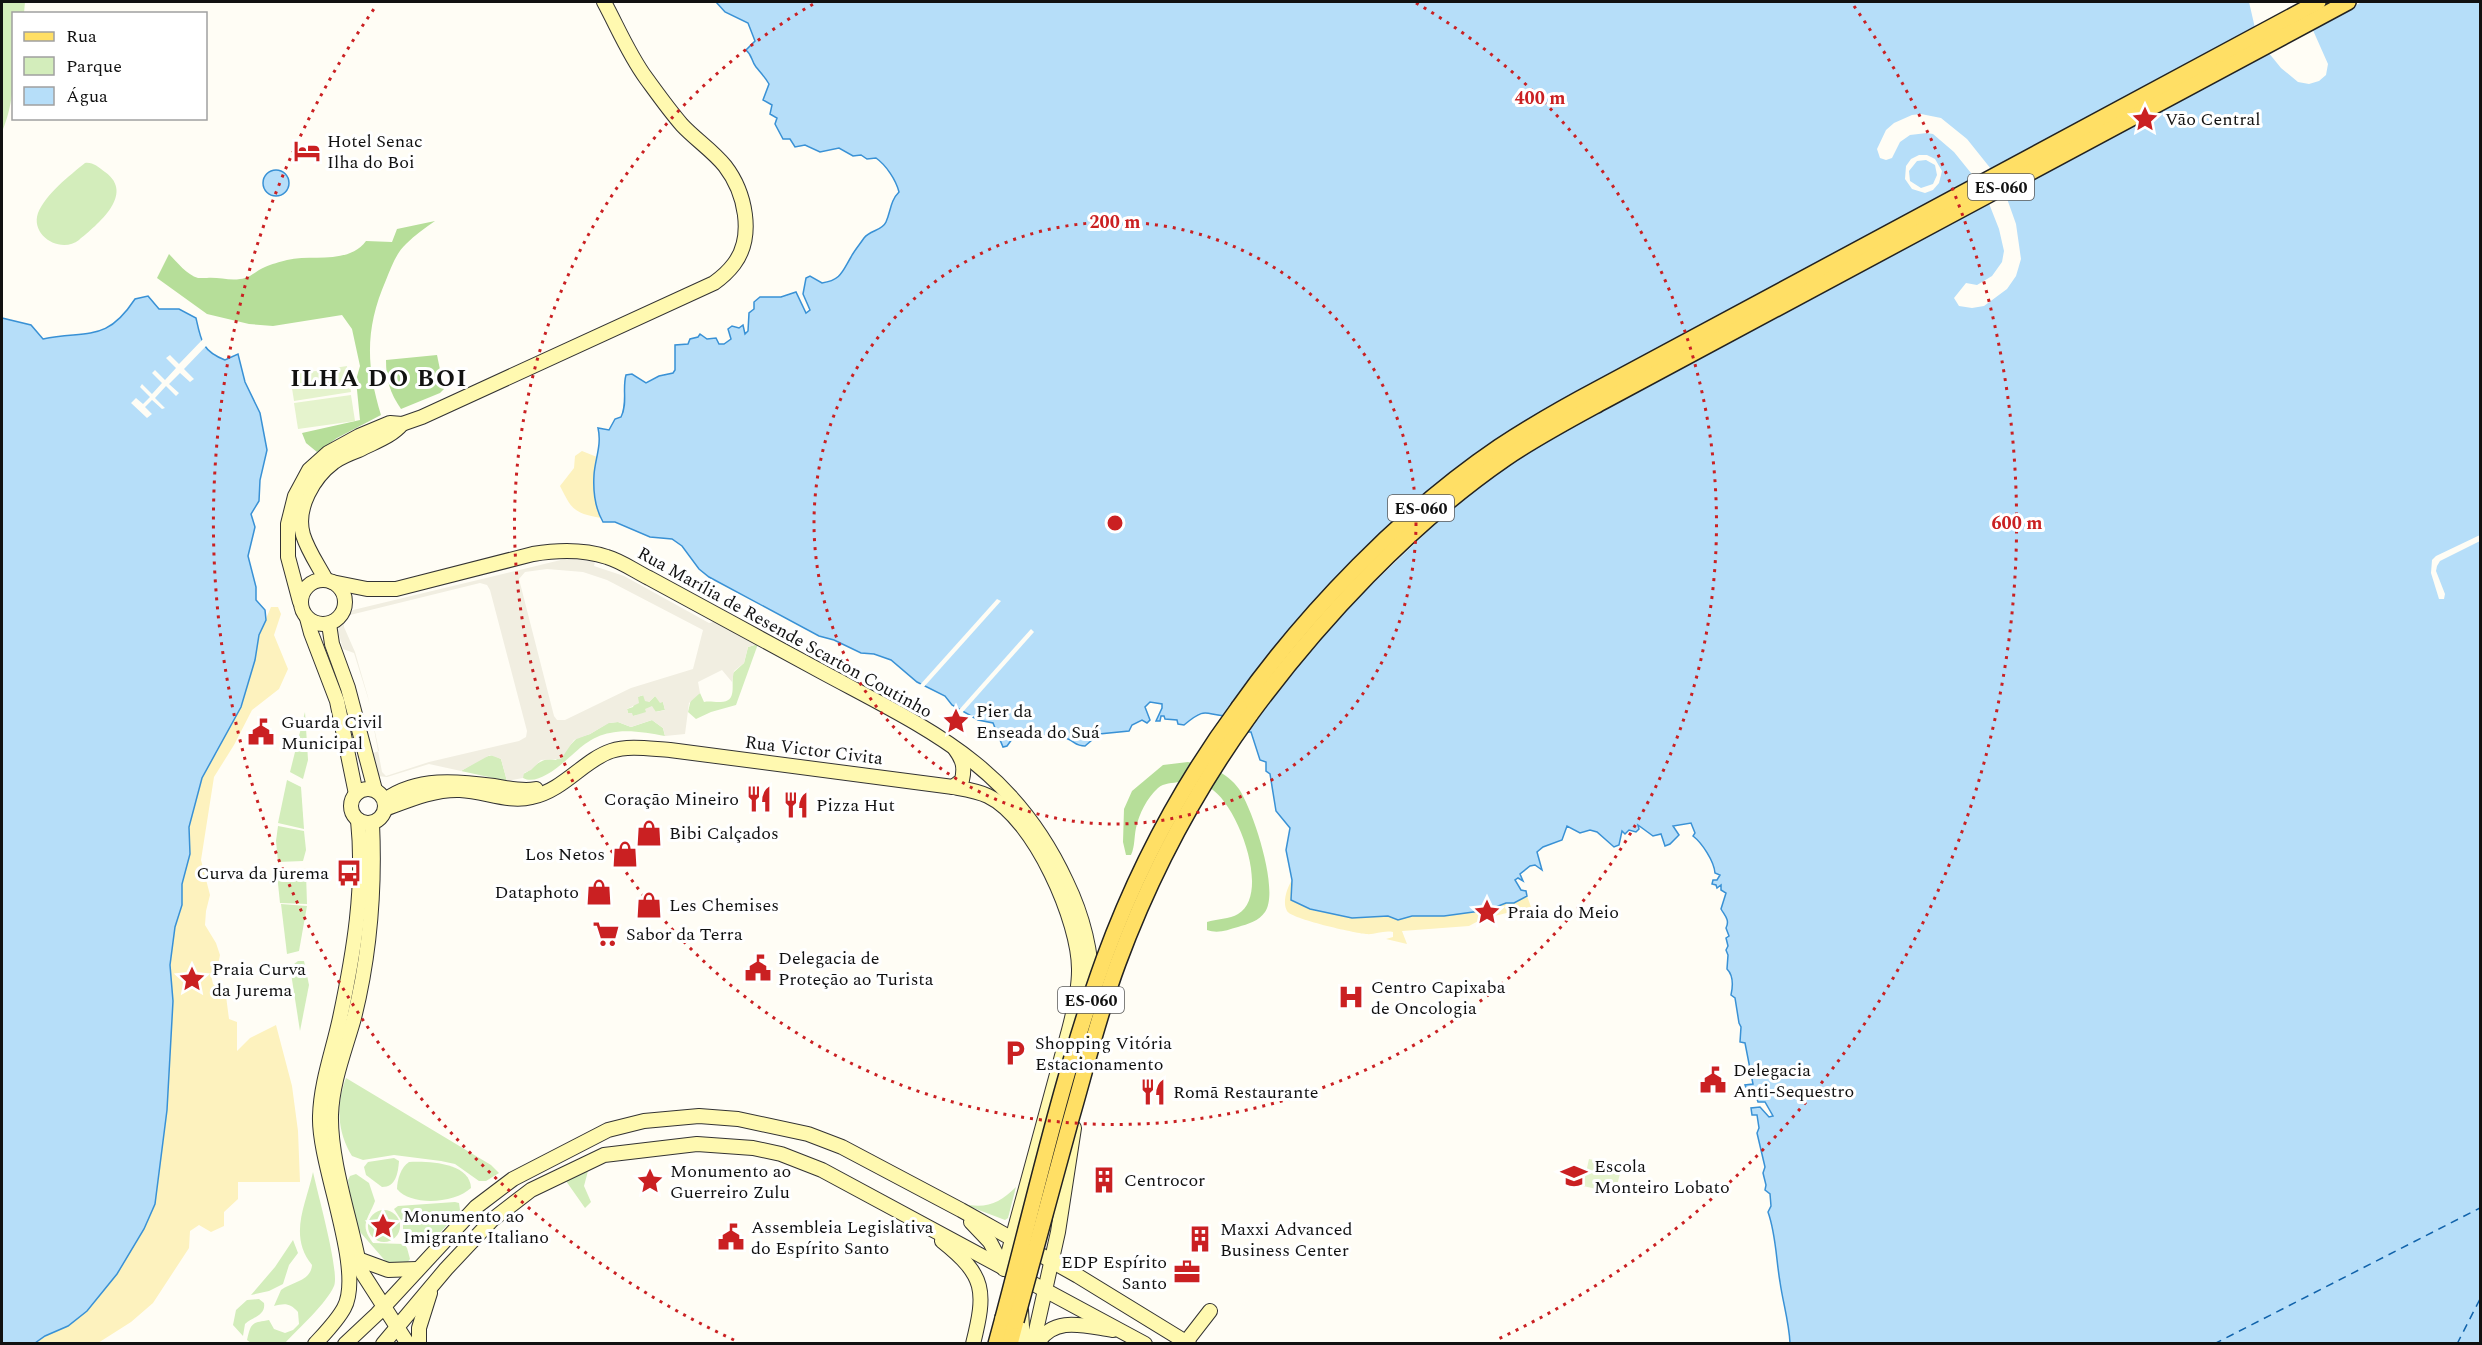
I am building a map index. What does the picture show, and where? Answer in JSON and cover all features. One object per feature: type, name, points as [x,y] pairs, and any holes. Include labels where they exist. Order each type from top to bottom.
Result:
[{"type":"main road","name":"ES-060","points":[[996,1344],[1091,1000],[1114,933],[1145,862],[1181,793],[1246,697],[1288,644],[1362,563],[1405,522],[1457,478],[1498,448],[1549,416],[2318,2]]},
{"type":"main road","name":"ES-060","points":[[1010,1344],[1110,988],[1127,939],[1158,869],[1194,800],[1257,705],[1304,647],[1372,573],[1466,489],[1506,459],[1556,428],[2058,155],[2348,2]]},
{"type":"street","points":[[408,1344],[363,1274],[333,1141],[331,1115],[337,1075],[354,1017],[371,920],[365,821],[351,807],[356,794],[337,700],[300,602],[288,557],[288,524],[295,496],[309,470],[328,453],[359,436],[390,423],[402,424],[422,417],[714,283],[734,264],[740,254],[745,233],[745,212],[741,196],[732,177],[723,164],[681,124],[644,76],[604,2]]},
{"type":"street","points":[[307,618],[317,624],[329,624],[342,613],[345,601],[341,590],[329,581],[310,554],[302,533],[302,520],[308,496],[321,474],[336,461],[395,432],[402,424]]},
{"type":"street","name":"Rua Marília de Resende Scarton Coutinho","points":[[329,581],[367,589],[396,589],[533,554],[574,551],[607,556],[897,712],[952,744],[994,777],[1035,824],[1059,866],[1077,904],[1092,963],[1092,1025],[1055,1245],[1035,1344]]},
{"type":"street","points":[[300,602],[308,585],[314,582],[329,581]]},
{"type":"street","points":[[329,624],[332,644],[348,688],[381,800],[378,820],[365,821]]},
{"type":"street","name":"Rua Victor Civita","points":[[381,800],[407,789],[441,781],[534,790],[548,783],[599,747],[615,740],[634,740],[670,750],[953,787]]},
{"type":"street","points":[[952,744],[962,758],[965,769],[962,780],[953,787]]},
{"type":"street","points":[[953,787],[987,795],[1006,808],[1037,846],[1066,908],[1077,949],[1079,971],[1076,1001],[1004,1269]]},
{"type":"street","points":[[356,794],[362,790],[381,800]]},
{"type":"street","points":[[315,1344],[345,1307],[350,1286],[345,1238],[329,1175],[320,1118],[324,1074],[332,1052],[352,961],[365,821]]},
{"type":"street","points":[[345,1344],[383,1307],[476,1207],[531,1168],[608,1130],[645,1121],[670,1118],[738,1119],[807,1134],[842,1147],[1078,1276],[1187,1343],[1210,1311]]},
{"type":"street","points":[[383,1344],[433,1284],[492,1220],[531,1190],[604,1155],[697,1144],[753,1148],[781,1154],[822,1170],[1145,1344]]},
{"type":"street","points":[[961,1210],[990,1242],[1004,1269],[1021,1309],[1023,1344]]},
{"type":"street","points":[[913,1217],[962,1257],[974,1271],[981,1294],[981,1309],[973,1344]]},
{"type":"street","points":[[1055,1245],[1062,1260],[1078,1276]]},
{"type":"street","points":[[358,1259],[388,1270],[417,1269]]},
{"type":"street","points":[[419,1344],[419,1328],[433,1284]]},
{"type":"street","points":[[1035,1344],[1044,1332],[1053,1326],[1124,1331]]},
{"type":"green space","points":[[2,2],[25,2],[24,12],[12,12],[12,96],[2,132]]},
{"type":"green space","points":[[85,163],[95,165],[114,181],[117,190],[115,199],[103,218],[79,240],[72,244],[56,244],[38,229],[38,213],[52,192]]},
{"type":"green space","points":[[435,221],[399,252],[374,314],[370,363],[381,415],[337,438],[317,452],[306,443],[302,433],[360,420],[356,380],[360,366],[352,329],[342,315],[273,326],[249,324],[207,314],[157,278],[169,254],[186,271],[198,278],[236,279],[247,277],[267,266],[287,260],[340,256],[350,253],[366,241],[392,242],[397,229]]},
{"type":"green space","points":[[437,355],[444,389],[440,393],[401,409],[389,386],[386,360]]},
{"type":"green space","points":[[347,366],[351,392],[294,401],[290,375]]},
{"type":"green space","points":[[351,395],[355,421],[298,429],[294,403]]},
{"type":"green space","points":[[758,644],[736,705],[696,719],[688,712],[691,699],[700,693],[704,702],[729,700],[733,673],[744,663],[748,647]]},
{"type":"green space","points":[[644,695],[649,702],[655,696],[663,702],[665,710],[633,716],[628,713],[627,709],[633,707],[637,697]]},
{"type":"green space","points":[[305,712],[308,760],[303,779],[290,772]]},
{"type":"green space","points":[[652,720],[663,728],[665,736],[630,731],[604,734],[585,744],[547,774],[531,780],[523,778],[523,774],[542,761],[556,760],[577,738],[590,734],[608,723],[618,722],[631,727]]},
{"type":"green space","points":[[493,755],[501,759],[507,781],[461,771],[484,757]]},
{"type":"green space","points":[[1188,762],[1216,770],[1229,778],[1239,789],[1251,814],[1267,869],[1269,902],[1260,918],[1246,925],[1215,932],[1207,930],[1207,922],[1238,914],[1248,903],[1252,888],[1247,849],[1240,829],[1231,811],[1210,788],[1188,782],[1160,786],[1150,796],[1141,812],[1131,855],[1126,855],[1123,842],[1124,809],[1132,791],[1163,765]]},
{"type":"green space","points":[[287,780],[301,787],[304,829],[278,823]]},
{"type":"green space","points":[[278,826],[304,831],[306,850],[303,861],[278,862],[276,841]]},
{"type":"green space","points":[[306,873],[307,904],[280,903],[277,874]]},
{"type":"green space","points":[[281,904],[307,906],[299,951],[287,954]]},
{"type":"green space","points":[[298,961],[304,961],[309,985],[300,1031],[290,967]]},
{"type":"green space","points":[[346,1078],[491,1165],[499,1173],[486,1181],[479,1181],[455,1164],[441,1161],[394,1155],[363,1160],[352,1156],[343,1137],[340,1118],[341,1098]]},
{"type":"green space","points":[[394,1158],[399,1161],[399,1166],[390,1185],[382,1187],[366,1175],[364,1167],[368,1162]]},
{"type":"green space","points":[[1589,1159],[1622,1166],[1615,1193],[1583,1186]]},
{"type":"green space","points":[[409,1162],[436,1163],[456,1168],[469,1179],[471,1188],[445,1200],[413,1199],[397,1189],[400,1174]]},
{"type":"green space","points":[[588,1171],[584,1186],[591,1202],[585,1208],[566,1181]]},
{"type":"green space","points":[[313,1172],[334,1265],[334,1286],[319,1308],[285,1343],[251,1343],[247,1340],[253,1324],[269,1320],[274,1329],[285,1333],[293,1330],[299,1324],[298,1312],[290,1305],[274,1306],[281,1290],[305,1278],[311,1270],[312,1265],[305,1254],[300,1231],[303,1208]]},
{"type":"green space","points":[[356,1174],[369,1183],[375,1201],[366,1222],[369,1237],[373,1243],[404,1244],[410,1259],[404,1267],[388,1264],[354,1225],[348,1180],[350,1176]]},
{"type":"green space","points":[[1016,1187],[1008,1218],[1005,1220],[963,1204],[979,1206],[999,1201]]},
{"type":"green space","points":[[459,1203],[460,1210],[436,1236],[422,1241],[403,1236],[403,1223],[394,1209],[398,1206]]},
{"type":"green space","points":[[384,1210],[395,1215],[400,1226],[395,1237],[384,1242],[373,1237],[368,1226],[373,1215]]},
{"type":"green space","points":[[293,1240],[298,1253],[289,1265],[283,1284],[269,1291],[251,1295],[275,1267]]},
{"type":"green space","points":[[259,1299],[264,1303],[263,1310],[245,1324],[243,1336],[233,1325],[236,1310],[247,1300]]},
{"type":"sand","points":[[582,451],[597,457],[598,460],[594,474],[594,489],[601,518],[575,509],[560,486],[574,468],[575,456]]},
{"type":"sand","name":"Praia Curva da Jurema","points":[[271,607],[278,607],[281,614],[274,635],[288,669],[279,689],[252,710],[214,777],[201,860],[210,895],[205,925],[220,955],[218,965],[211,975],[213,984],[226,996],[229,1019],[237,1022],[237,1051],[250,1038],[276,1025],[292,1086],[298,1131],[300,1182],[238,1182],[238,1199],[224,1212],[224,1226],[211,1232],[199,1225],[190,1231],[189,1248],[153,1303],[131,1322],[98,1343],[35,1344],[45,1336],[68,1326],[87,1311],[117,1274],[144,1229],[155,1204],[167,1110],[173,1001],[170,965],[175,927],[182,905],[182,884],[190,854],[189,827],[202,778],[241,707],[255,660],[259,635]]},
{"type":"sand","name":"Praia do Meio","points":[[1292,880],[1291,900],[1310,909],[1352,918],[1388,916],[1398,920],[1412,916],[1444,916],[1488,910],[1506,903],[1514,903],[1527,896],[1531,907],[1482,919],[1469,926],[1402,931],[1407,944],[1386,939],[1393,937],[1393,932],[1360,933],[1324,925],[1291,914],[1287,911],[1285,899]]},
{"type":"shaded area","points":[[569,558],[595,562],[594,566],[624,576],[709,623],[722,620],[758,644],[748,647],[744,663],[734,671],[732,682],[722,670],[698,682],[700,693],[689,703],[685,734],[665,736],[663,728],[652,720],[631,727],[618,722],[609,723],[574,740],[561,759],[541,760],[531,770],[524,773],[523,778],[507,781],[501,759],[490,755],[461,771],[429,764],[387,777],[377,776],[373,753],[378,751],[382,772],[386,776],[429,762],[519,741],[526,737],[527,731],[487,585],[480,583],[350,615],[344,621],[344,627],[355,652],[370,707],[354,653],[343,649],[338,631],[341,618],[353,610]],"holes":[[[547,569],[583,572],[607,580],[703,630],[693,669],[631,688],[565,720],[557,720],[554,716],[519,579],[525,572]],[[643,695],[645,701],[649,702],[655,696],[660,703],[663,702],[665,710],[656,712],[652,706],[645,709],[646,712],[633,716],[632,713],[628,713],[627,709],[639,703],[638,697]]]},
{"type":"water","points":[[716,2],[2480,2],[2480,1343],[1790,1343],[1768,1212],[1771,1206],[1770,1194],[1765,1190],[1763,1173],[1765,1167],[1757,1133],[1759,1128],[1757,1115],[1752,1115],[1751,1108],[1760,1107],[1769,1117],[1773,1116],[1765,1102],[1758,1102],[1748,1093],[1745,1085],[1753,1084],[1745,1043],[1740,1042],[1741,1027],[1735,998],[1731,995],[1731,977],[1727,969],[1726,938],[1729,936],[1726,928],[1727,920],[1721,909],[1726,893],[1721,890],[1721,885],[1717,888],[1712,884],[1713,880],[1717,880],[1720,875],[1715,873],[1707,853],[1693,836],[1695,833],[1691,823],[1673,826],[1679,835],[1665,846],[1661,834],[1653,836],[1638,825],[1639,829],[1636,832],[1629,830],[1625,834],[1622,831],[1619,845],[1614,847],[1597,832],[1590,830],[1580,833],[1567,826],[1562,840],[1543,847],[1537,852],[1542,870],[1535,865],[1530,866],[1520,874],[1523,881],[1518,878],[1515,880],[1521,890],[1526,891],[1527,896],[1514,903],[1506,903],[1488,910],[1444,916],[1412,916],[1398,920],[1388,916],[1352,918],[1310,909],[1291,900],[1292,880],[1286,850],[1290,828],[1276,811],[1266,762],[1260,760],[1251,732],[1242,732],[1232,716],[1203,713],[1184,725],[1178,724],[1177,720],[1165,719],[1164,716],[1161,716],[1160,721],[1156,721],[1162,704],[1150,702],[1145,707],[1150,720],[1147,723],[1142,720],[1132,725],[1129,731],[1099,734],[1085,746],[1064,738],[1026,734],[1015,735],[1007,746],[1003,747],[993,723],[978,720],[952,705],[945,696],[917,682],[891,660],[874,654],[861,653],[834,640],[819,636],[709,577],[699,569],[682,546],[672,539],[650,537],[615,522],[603,522],[596,505],[594,487],[599,440],[598,428],[609,430],[615,419],[621,417],[626,375],[632,374],[646,383],[659,376],[673,373],[675,345],[688,344],[690,339],[700,334],[707,339],[716,338],[719,344],[724,344],[731,339],[728,329],[732,326],[739,328],[743,325],[745,334],[748,331],[749,313],[754,309],[754,302],[760,297],[781,297],[796,292],[806,313],[810,310],[803,294],[806,278],[810,276],[822,283],[837,277],[864,238],[884,225],[899,192],[890,173],[876,158],[853,156],[839,148],[820,152],[805,145],[795,147],[790,139],[783,139],[775,124],[777,118],[770,114],[772,105],[763,100],[769,84],[746,50],[755,41],[748,23],[725,12]]},
{"type":"water","points":[[276,170],[285,174],[289,183],[285,192],[276,196],[267,192],[263,183],[267,174]]},
{"type":"water","points":[[148,296],[159,309],[179,309],[196,318],[201,339],[207,349],[217,357],[225,360],[238,354],[245,382],[260,413],[267,450],[260,480],[259,501],[251,514],[255,527],[248,556],[256,587],[256,600],[265,610],[266,620],[259,635],[255,660],[241,707],[202,778],[189,827],[190,854],[182,884],[182,905],[175,927],[170,965],[173,1001],[167,1110],[155,1204],[144,1229],[117,1274],[87,1311],[68,1326],[35,1343],[2,1344],[2,318],[31,325],[43,339],[84,334],[105,329],[125,313],[135,299]]},
{"type":"pier","points":[[2249,2],[2298,2],[2299,4],[2304,2],[2362,2],[2312,28],[2328,64],[2326,75],[2319,81],[2309,84],[2298,82],[2281,68],[2268,52],[2005,193],[2016,224],[2021,259],[2016,276],[2007,289],[1984,306],[1972,308],[1959,306],[1954,298],[1966,283],[1977,285],[1992,276],[2002,262],[2004,251],[1999,229],[1988,201],[1607,407],[1534,449],[1489,479],[1432,527],[1360,596],[1293,670],[1305,614],[1646,357],[1975,178],[1954,152],[1933,134],[1910,135],[1900,142],[1892,158],[1886,160],[1880,158],[1877,149],[1886,130],[1894,123],[1912,115],[1921,114],[1941,118],[1967,139],[1991,169],[2255,28]]},
{"type":"pier","points":[[1919,155],[1927,155],[1935,159],[1942,171],[1939,183],[1933,190],[1925,193],[1912,189],[1905,179],[1906,166],[1911,159]],"holes":[[[1926,160],[1935,165],[1937,175],[1933,184],[1921,188],[1910,181],[1909,171],[1917,161]]]},
{"type":"pier","points":[[204,338],[208,344],[184,369],[194,379],[190,382],[180,373],[169,384],[179,393],[176,396],[166,386],[155,398],[165,408],[162,409],[152,400],[145,407],[152,414],[147,418],[131,403],[136,398],[143,404],[150,397],[140,387],[142,384],[152,394],[162,383],[152,373],[155,370],[165,380],[176,368],[166,358],[170,355],[179,364]]},
{"type":"pier","points":[[2480,535],[2480,541],[2440,561],[2436,571],[2445,594],[2444,599],[2439,599],[2431,573],[2432,560]]},
{"type":"pier","points":[[997,599],[1001,601],[923,688],[919,686]]},
{"type":"pier","points":[[1031,629],[1034,632],[962,713],[958,711]]},
{"type":"ferry route","points":[[2214,1344],[2480,1208]]},
{"type":"ferry route","points":[[2457,1344],[2480,1299]]},
{"type":"place","name":"Vão Central","points":[[2145,119]]},
{"type":"place","name":"Hotel Senac Ilha do Boi","points":[[307,151]]},
{"type":"place","name":"Pier da Enseada do Suá","points":[[956,721]]},
{"type":"place","name":"Guarda Civil Municipal","points":[[261,732]]},
{"type":"place","name":"Coração Mineiro","points":[[759,799]]},
{"type":"place","name":"Pizza Hut","points":[[796,805]]},
{"type":"place","name":"Bibi Calçados","points":[[649,833]]},
{"type":"place","name":"Los Netos","points":[[625,854]]},
{"type":"place","name":"Curva da Jurema","points":[[349,873]]},
{"type":"place","name":"Dataphoto","points":[[599,892]]},
{"type":"place","name":"Les Chemises","points":[[649,905]]},
{"type":"place","name":"Praia do Meio","points":[[1487,912]]},
{"type":"place","name":"Sabor da Terra","points":[[606,934]]},
{"type":"place","name":"Delegacia de Proteção ao Turista","points":[[758,968]]},
{"type":"place","name":"Praia Curva da Jurema","points":[[192,979]]},
{"type":"place","name":"Centro Capixaba de Oncologia","points":[[1351,997]]},
{"type":"place","name":"Shopping Vitória Estacionamento","points":[[1015,1053]]},
{"type":"place","name":"Delegacia Anti-Sequestro","points":[[1713,1080]]},
{"type":"place","name":"Romã Restaurante","points":[[1153,1092]]},
{"type":"place","name":"Escola Monteiro Lobato","points":[[1574,1176]]},
{"type":"place","name":"Centrocor","points":[[1104,1180]]},
{"type":"place","name":"Monumento ao Guerreiro Zulu","points":[[650,1181]]},
{"type":"place","name":"Monumento ao Imigrante Italiano","points":[[383,1226]]},
{"type":"place","name":"Assembleia Legislativa do Espírito Santo","points":[[731,1237]]},
{"type":"place","name":"Maxxi Advanced Business Center","points":[[1200,1239]]},
{"type":"place","name":"EDP Espírito Santo","points":[[1187,1272]]},
{"type":"district","name":"ILHA DO BOI","points":[[379,378]]}]
